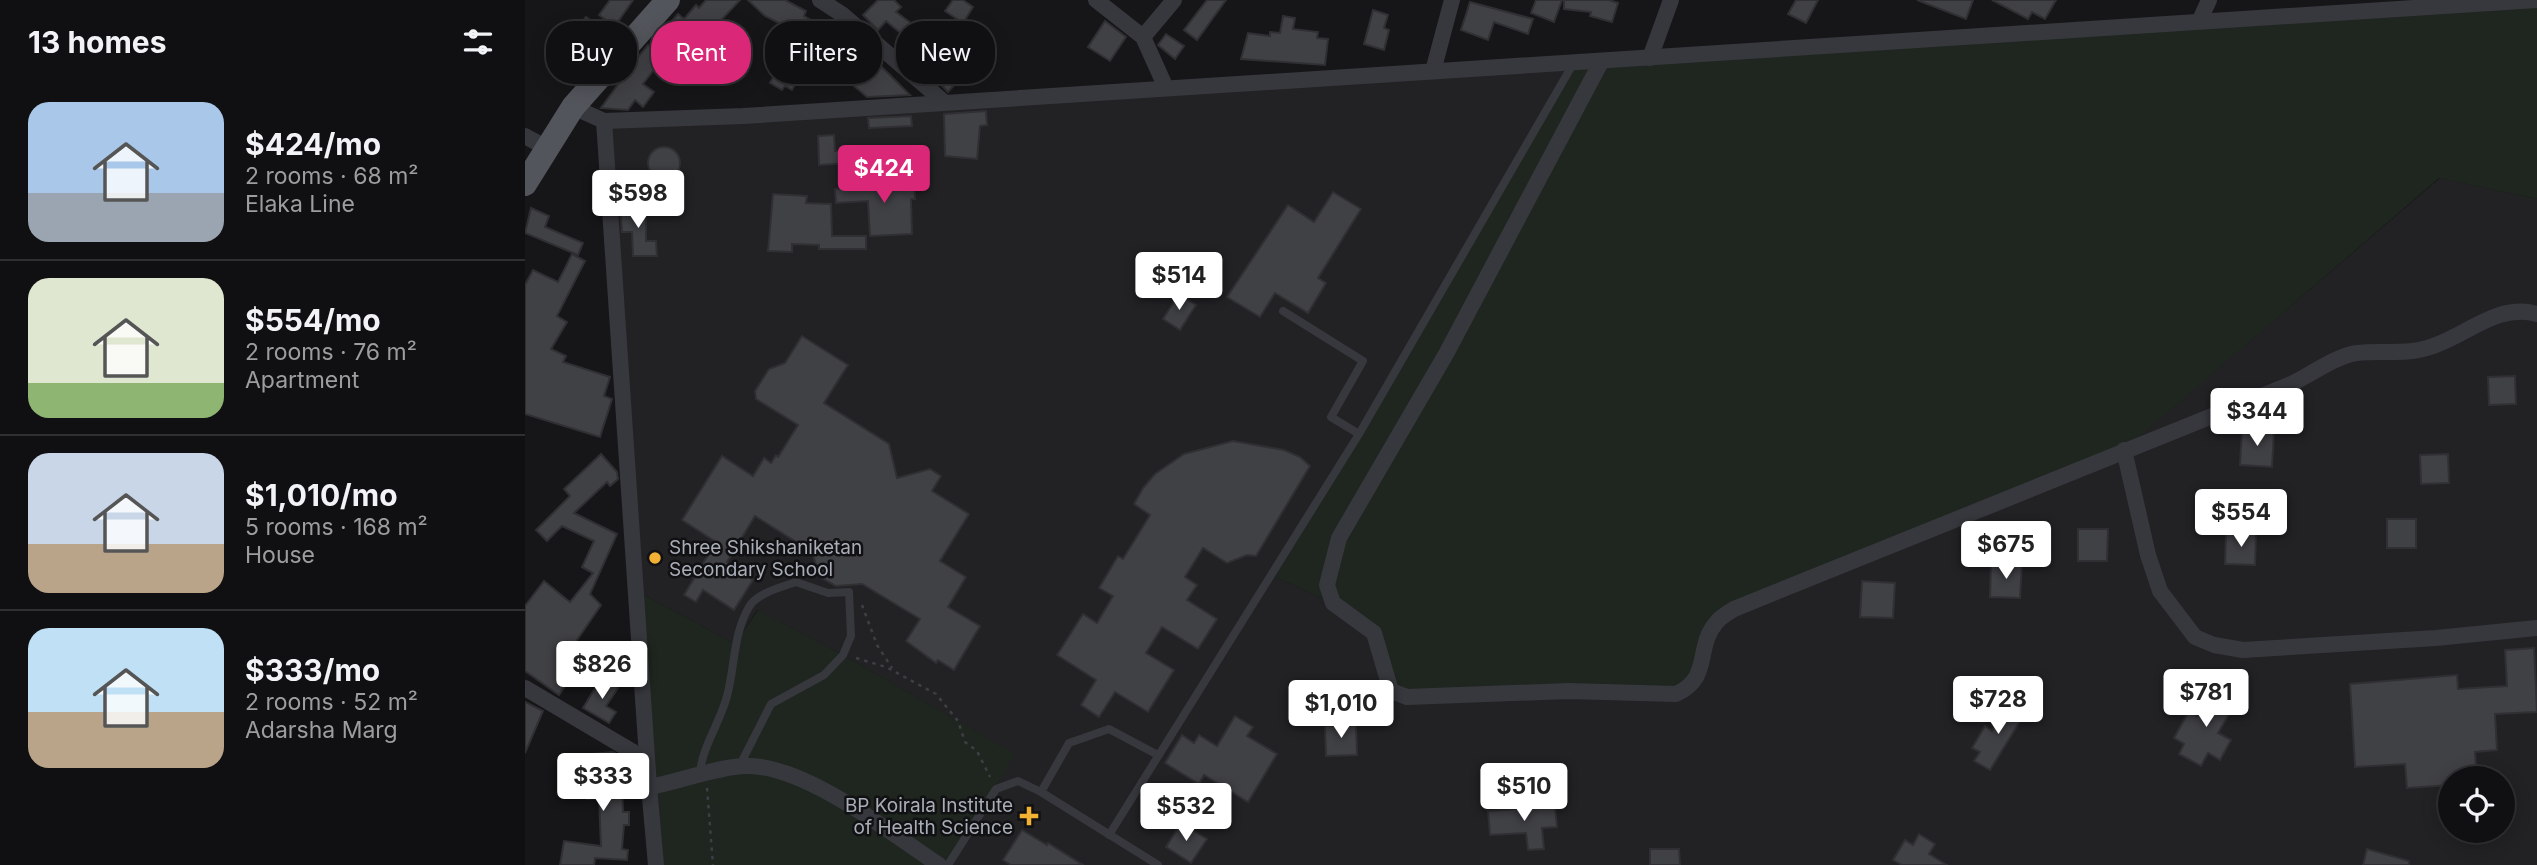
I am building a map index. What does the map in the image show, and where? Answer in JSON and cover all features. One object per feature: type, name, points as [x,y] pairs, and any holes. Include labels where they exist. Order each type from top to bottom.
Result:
[{"type":"main road","points":[[525,184],[535,142],[573,107],[668,0]]},
{"type":"street","points":[[821,0],[843,15],[944,102]]},
{"type":"street","points":[[1095,0],[1143,37],[1166,88]]},
{"type":"street","points":[[1143,37],[1174,0]]},
{"type":"street","points":[[1433,71],[1453,0]]},
{"type":"street","points":[[1650,58],[1671,0]]},
{"type":"street","points":[[2200,20],[2209,0]]},
{"type":"street","points":[[573,107],[604,121],[1573,65],[2200,20],[2537,0]]},
{"type":"street","points":[[1601,62],[1445,354],[1339,538],[1332,558],[1327,585],[1333,603],[1374,633],[1391,691],[1407,697],[1568,691],[1676,694],[1689,688],[1698,676],[1708,636],[1716,622],[1734,609],[2289,385],[2354,353],[2424,349],[2447,342],[2496,315],[2528,311],[2537,314]]},
{"type":"street","points":[[604,121],[656,865]]},
{"type":"street","points":[[2124,450],[2148,555],[2160,591],[2195,637],[2214,645],[2243,650],[2537,628]]},
{"type":"street","points":[[525,688],[633,752],[649,787]]},
{"type":"street","points":[[649,787],[746,766],[788,774],[830,794],[939,865]]},
{"type":"lane","points":[[1109,835],[1156,754],[1359,434],[1573,65]]},
{"type":"lane","points":[[1283,312],[1363,361],[1331,417],[1359,434]]},
{"type":"lane","points":[[706,773],[700,772],[702,756],[727,696],[735,644],[750,605],[772,591],[796,582],[828,593],[849,593],[851,636],[843,655],[824,675],[772,704],[743,758],[746,766]]},
{"type":"lane","points":[[1041,792],[1069,743],[1109,729],[1156,754]]},
{"type":"lane","points":[[948,865],[996,789],[1018,781],[1041,792],[1158,865]]},
{"type":"path","points":[[849,593],[863,606],[877,645],[894,671]]},
{"type":"path","points":[[843,655],[894,671],[936,694],[958,721],[965,742],[977,751],[996,789]]},
{"type":"path","points":[[706,773],[713,865]]},
{"type":"shaded area","points":[[2537,0],[2537,199],[2439,178],[2124,450],[1716,622],[1689,688],[1391,691],[1374,633],[1333,603],[1271,575],[1573,65]]},
{"type":"shaded area","points":[[1573,65],[1271,575],[1333,603],[1716,622],[2124,449],[2440,178],[2537,199],[2537,865],[948,865],[1014,754],[843,655],[757,610],[735,644],[635,590],[604,121]]},
{"type":"shaded area","points":[[635,590],[735,644],[758,610],[843,655],[1015,754],[948,865],[656,865]]},
{"type":"building","points":[[610,0],[633,0],[618,21],[608,21],[599,15]]},
{"type":"building","points":[[706,0],[740,0],[720,21],[672,21],[678,14],[684,19],[696,5],[699,8]]},
{"type":"building","points":[[748,0],[785,0],[806,11],[804,16],[813,21],[775,21],[765,16]]},
{"type":"building","points":[[878,0],[894,0],[901,7],[896,12],[908,21],[896,21],[896,29],[886,21],[882,26],[882,21],[869,21],[863,15]]},
{"type":"building","points":[[953,0],[963,0],[973,7],[964,21],[945,11]]},
{"type":"building","points":[[1207,0],[1226,0],[1197,40],[1184,30]]},
{"type":"building","points":[[1536,0],[1562,0],[1554,22],[1531,13]]},
{"type":"building","points":[[1564,0],[1609,0],[1618,3],[1612,22],[1590,16],[1591,12],[1564,9]]},
{"type":"building","points":[[1796,0],[1818,0],[1806,23],[1788,14]]},
{"type":"building","points":[[1917,0],[1973,0],[1966,19]]},
{"type":"building","points":[[1992,0],[2056,0],[2045,19],[2032,12],[2028,19]]},
{"type":"building","points":[[1470,2],[1533,19],[1528,34],[1494,22],[1488,40],[1461,30]]},
{"type":"building","points":[[1373,10],[1388,15],[1384,28],[1389,30],[1384,50],[1364,44]]},
{"type":"building","points":[[1283,16],[1295,18],[1293,29],[1318,32],[1317,38],[1328,39],[1325,65],[1241,59],[1248,33],[1270,36],[1270,32],[1280,33]]},
{"type":"building","points":[[1105,21],[1126,37],[1110,61],[1088,47]]},
{"type":"building","points":[[1166,34],[1184,46],[1175,59],[1158,45]]},
{"type":"building","points":[[648,45],[651,74],[643,84],[654,92],[643,107],[635,100],[628,110],[601,108],[618,84],[637,84],[637,58]]},
{"type":"building","points":[[882,67],[896,84],[910,95],[867,97],[852,84],[882,84]]},
{"type":"building","points":[[772,84],[795,84],[792,90],[785,86],[782,90]]},
{"type":"building","points":[[940,84],[955,84],[948,92]]},
{"type":"building","points":[[986,111],[987,125],[980,126],[977,159],[945,156],[944,114]]},
{"type":"building","points":[[911,116],[912,126],[869,128],[868,118]]},
{"type":"building","points":[[834,135],[835,151],[865,151],[865,162],[819,165],[818,136]]},
{"type":"building","points":[[664,147],[675,152],[680,163],[675,174],[664,179],[653,174],[648,163],[653,152]]},
{"type":"building","points":[[887,178],[887,181],[914,179],[915,199],[911,199],[912,234],[870,236],[868,201],[836,203],[835,189],[870,186],[870,179]]},
{"type":"building","points":[[1333,192],[1361,209],[1318,278],[1326,283],[1308,313],[1275,293],[1260,317],[1227,297],[1288,205],[1314,222]]},
{"type":"building","points":[[773,194],[807,196],[806,203],[831,204],[832,236],[866,236],[866,249],[819,249],[819,245],[792,244],[792,252],[768,251]]},
{"type":"building","points":[[620,205],[646,205],[646,241],[656,241],[657,256],[633,256],[632,232],[622,232]]},
{"type":"building","points":[[531,208],[549,216],[545,227],[583,243],[578,255],[525,233]]},
{"type":"building","points":[[572,254],[585,261],[557,316],[567,322],[551,349],[566,356],[563,362],[610,377],[604,396],[612,399],[600,437],[525,414],[525,285],[533,270],[558,282]]},
{"type":"building","points":[[1179,294],[1196,305],[1180,330],[1163,319]]},
{"type":"building","points":[[802,336],[848,365],[824,403],[889,444],[897,478],[930,469],[941,476],[932,491],[969,514],[940,561],[966,577],[948,607],[980,626],[954,670],[938,660],[936,663],[906,641],[920,619],[862,584],[836,586],[820,577],[812,552],[755,516],[727,562],[753,580],[734,610],[703,590],[696,602],[684,595],[716,542],[682,520],[722,456],[753,476],[764,458],[771,463],[776,455],[778,457],[798,425],[756,399],[755,391],[769,369],[785,363]]},
{"type":"building","points":[[2515,376],[2516,404],[2489,405],[2488,377]]},
{"type":"building","points":[[2242,430],[2274,432],[2272,467],[2240,465]]},
{"type":"building","points":[[1233,441],[1284,450],[1300,457],[1310,466],[1256,556],[1247,555],[1227,563],[1203,548],[1185,577],[1197,585],[1187,600],[1217,619],[1198,649],[1162,627],[1146,653],[1174,670],[1148,712],[1115,692],[1099,717],[1081,705],[1096,680],[1057,655],[1083,614],[1097,623],[1113,596],[1099,588],[1118,556],[1123,559],[1150,515],[1134,504],[1143,488],[1155,474],[1184,454]]},
{"type":"building","points":[[601,454],[617,472],[618,479],[610,486],[607,482],[574,513],[617,534],[590,594],[601,605],[575,643],[587,652],[559,695],[525,671],[525,606],[544,581],[570,602],[593,573],[582,567],[594,541],[562,526],[547,541],[536,530],[570,496],[564,489]]},
{"type":"building","points":[[2448,454],[2449,483],[2421,484],[2420,455]]},
{"type":"building","points":[[2387,519],[2416,519],[2416,548],[2387,548]]},
{"type":"building","points":[[2078,529],[2108,529],[2107,561],[2078,561]]},
{"type":"building","points":[[2226,533],[2256,534],[2255,565],[2225,564]]},
{"type":"building","points":[[1991,563],[2022,565],[2020,598],[1990,597]]},
{"type":"building","points":[[1862,581],[1895,583],[1893,618],[1860,617]]},
{"type":"building","points":[[2534,648],[2537,712],[2495,714],[2497,750],[2475,752],[2476,766],[2438,766],[2438,786],[2407,788],[2405,764],[2355,767],[2350,684],[2457,675],[2458,689],[2507,686],[2505,650]]},
{"type":"building","points":[[602,677],[618,688],[606,706],[616,712],[609,723],[583,708]]},
{"type":"building","points":[[2212,688],[2236,702],[2218,733],[2231,740],[2220,760],[2208,753],[2201,766],[2179,754],[2184,744],[2174,738],[2189,711],[2197,716]]},
{"type":"building","points":[[2010,701],[2027,710],[1990,770],[1974,761],[1980,752],[1972,748],[1985,726],[1992,731]]},
{"type":"building","points":[[525,702],[543,711],[525,753]]},
{"type":"building","points":[[1235,716],[1253,727],[1247,736],[1277,754],[1248,802],[1204,775],[1199,784],[1165,763],[1182,735],[1194,743],[1199,735],[1217,746]]},
{"type":"building","points":[[1356,725],[1357,755],[1326,756],[1325,726]]},
{"type":"building","points":[[613,752],[621,757],[623,812],[629,812],[629,825],[624,825],[622,849],[628,850],[627,860],[595,858],[594,865],[560,865],[564,841],[601,846],[599,798],[587,799],[586,777],[593,754]]},
{"type":"building","points":[[1555,806],[1557,827],[1542,828],[1544,849],[1528,850],[1526,833],[1490,835],[1488,811]]},
{"type":"building","points":[[1181,823],[1207,839],[1191,863],[1166,847]]},
{"type":"building","points":[[1022,830],[1083,865],[1011,865],[1003,860]]},
{"type":"building","points":[[1919,834],[1935,844],[1929,854],[1947,865],[1902,865],[1893,860],[1905,840],[1913,845]]},
{"type":"building","points":[[1650,849],[1679,849],[1680,865],[1650,865]]},
{"type":"building","points":[[2367,849],[2409,861],[2409,865],[2363,865]]},
{"type":"place","name":"Shree Shikshaniketan Secondary School","points":[[655,558]]},
{"type":"place","name":"BP Koirala Institute of Health Science","points":[[1029,816]]}]
